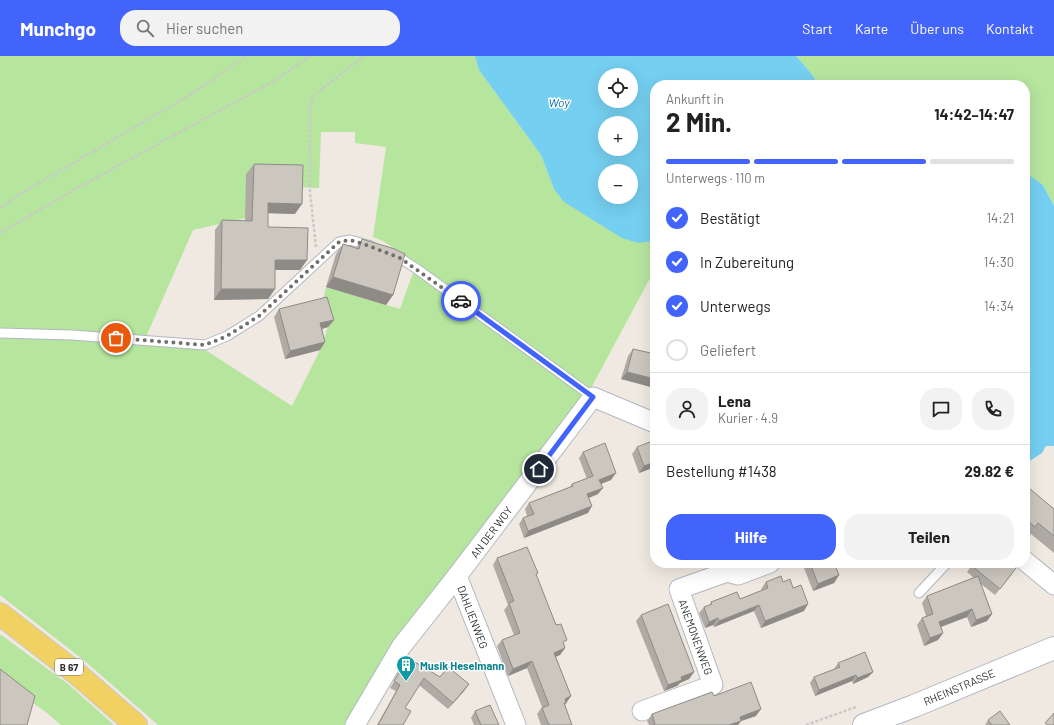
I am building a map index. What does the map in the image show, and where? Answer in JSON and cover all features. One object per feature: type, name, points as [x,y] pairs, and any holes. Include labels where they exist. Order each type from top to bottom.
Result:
[{"type":"main road","name":"B 67","points":[[0,614],[76,673],[136,725]]},
{"type":"main road","name":"RHEINSTRASSE","points":[[864,725],[1054,648]]},
{"type":"street","points":[[593,397],[650,421]]},
{"type":"street","name":"AN DER WOY","points":[[354,725],[401,647],[593,397]]},
{"type":"street","points":[[1030,564],[1054,586]]},
{"type":"street","name":"ANEMONENWEG","points":[[642,711],[713,685],[679,589],[724,568]]},
{"type":"street","name":"ANEMONENWEG","points":[[728,568],[738,575],[757,568]]},
{"type":"street","name":"DAHLIENWEG","points":[[457,576],[516,725]]},
{"type":"lane","points":[[0,333],[72,335],[205,345],[227,336],[259,316],[339,242],[350,240],[382,250],[400,258],[593,397]]},
{"type":"lane","points":[[919,593],[942,568]]},
{"type":"path","points":[[0,208],[193,92],[247,56]]},
{"type":"path","points":[[0,233],[274,81],[310,56]]},
{"type":"path","points":[[318,262],[310,193],[310,111],[312,97],[364,56]]},
{"type":"green space","points":[[0,56],[475,56],[479,70],[541,155],[554,189],[650,239],[650,280],[590,390],[416,263],[383,241],[373,237],[386,147],[355,143],[355,132],[321,132],[319,188],[296,187],[246,218],[193,230],[146,337],[0,330]]},
{"type":"green space","points":[[796,56],[1054,56],[1054,206],[1043,185],[1030,176],[1030,80],[816,80]]},
{"type":"green space","points":[[414,270],[585,397],[350,725],[158,725],[86,662],[0,595],[0,337],[73,338],[204,349],[292,406],[320,350],[328,327],[322,304],[326,287],[400,309]]},
{"type":"green space","points":[[0,634],[68,684],[114,725],[61,725],[0,679]]},
{"type":"water","name":"Woy","points":[[475,56],[796,56],[816,80],[650,80],[650,242],[638,243],[622,238],[564,202],[554,189],[541,155],[479,70]]},
{"type":"water","points":[[1030,176],[1043,185],[1054,206],[1054,446],[1046,446],[1042,453],[1030,461]]},
{"type":"building","points":[[254,164],[303,165],[302,204],[268,203],[268,227],[308,228],[307,260],[275,260],[275,289],[221,289],[222,220],[252,221]]},
{"type":"building","points":[[362,239],[395,249],[405,254],[393,295],[333,277],[343,244],[359,249]]},
{"type":"building","points":[[327,297],[334,320],[320,323],[325,342],[290,351],[279,309]]},
{"type":"building","points":[[633,349],[650,353],[650,378],[627,372]]},
{"type":"building","points":[[650,442],[650,464],[644,466],[637,447]]},
{"type":"building","points":[[605,443],[616,473],[599,480],[603,488],[587,494],[592,506],[528,531],[523,518],[534,514],[529,503],[573,486],[572,484],[593,476],[583,452]]},
{"type":"building","points":[[1030,489],[1054,509],[1054,536],[1038,523],[1035,527],[1030,522]]},
{"type":"building","points":[[527,547],[538,573],[536,574],[556,625],[561,624],[567,640],[563,642],[565,648],[554,653],[571,696],[565,699],[566,703],[564,703],[572,725],[549,725],[542,708],[549,705],[532,661],[513,669],[502,640],[520,633],[509,603],[514,601],[497,558]]},
{"type":"building","points":[[812,568],[836,568],[839,575],[818,584]]},
{"type":"building","points":[[975,568],[1016,568],[1000,589]]},
{"type":"building","points":[[781,576],[783,582],[790,579],[793,588],[801,585],[808,604],[765,621],[759,605],[719,621],[718,618],[709,622],[704,607],[712,604],[711,602],[737,592],[740,599],[768,588],[766,582]]},
{"type":"building","points":[[978,576],[992,614],[976,620],[972,609],[939,622],[943,633],[930,638],[922,618],[933,614],[927,596]]},
{"type":"building","points":[[668,604],[694,672],[681,677],[682,680],[668,685],[641,615]]},
{"type":"building","points":[[865,652],[873,672],[857,678],[856,675],[819,690],[814,677],[840,667],[838,663]]},
{"type":"building","points":[[408,658],[440,677],[448,667],[469,684],[453,703],[424,678],[405,708],[411,711],[403,725],[378,725],[400,685],[394,681]]},
{"type":"building","points":[[0,669],[35,696],[27,725],[0,725]]},
{"type":"building","points":[[751,682],[761,709],[740,717],[741,721],[729,725],[653,725],[655,724],[652,714],[712,692],[714,696]]},
{"type":"building","points":[[490,705],[499,725],[481,725],[475,711]]},
{"type":"building","points":[[1000,711],[1010,725],[992,725],[988,720]]},
{"type":"building","points":[[1054,713],[1054,725],[1048,725],[1045,723]]},
{"type":"way so far","points":[[116,338],[205,345],[227,336],[259,316],[339,242],[350,240],[400,258],[461,301]]},
{"type":"place","name":"Musik Heselmann","points":[[406,682]]},
{"type":"route","points":[[461,301],[593,397],[539,469]]}]
